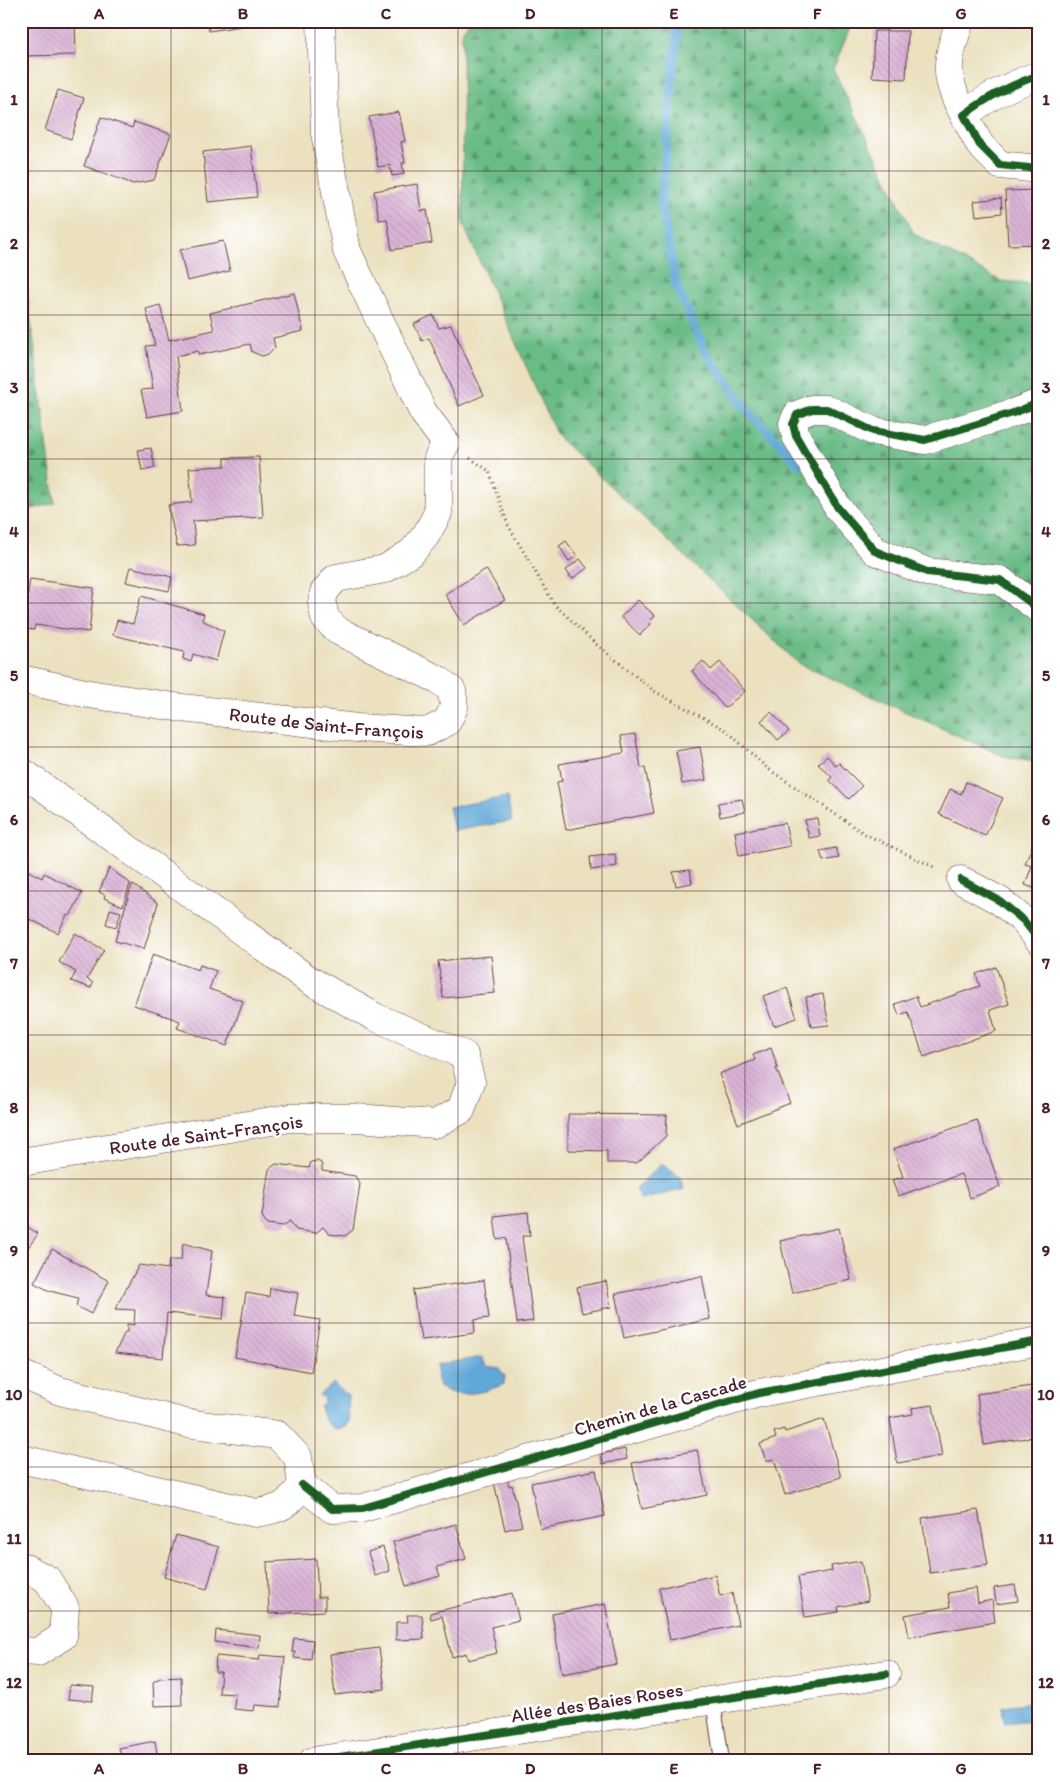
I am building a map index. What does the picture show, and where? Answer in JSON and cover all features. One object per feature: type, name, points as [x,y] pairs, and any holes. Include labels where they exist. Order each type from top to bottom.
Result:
[{"type":"main road","points":[[320,21],[325,133],[347,251],[423,412],[446,443]]},
{"type":"main road","points":[[960,21],[951,48],[948,74],[953,94],[980,145],[1000,165],[1039,169]]},
{"type":"main road","points":[[964,115],[1008,86],[1039,75]]},
{"type":"main road","points":[[1039,403],[925,440],[873,431],[827,409],[812,409],[797,415],[793,424],[796,436],[838,508],[875,551],[927,572],[1000,580],[1039,609]]},
{"type":"main road","name":"Route de Saint-François","points":[[21,679],[89,694],[182,708],[357,728],[428,732],[447,722],[454,707],[452,691],[439,680],[338,631],[325,618],[322,603],[324,592],[336,578],[385,569],[412,552],[417,546],[438,513],[438,458],[446,443]]},
{"type":"main road","name":"Route de Saint-François","points":[[21,771],[309,980],[376,1017],[464,1055],[471,1082],[461,1110],[435,1124],[356,1118],[290,1118],[21,1162]]},
{"type":"main road","points":[[961,880],[1000,901],[1024,921],[1039,940]]},
{"type":"main road","name":"Chemin de la Cascade","points":[[302,1485],[332,1509],[363,1508],[759,1393],[1039,1341]]},
{"type":"main road","points":[[21,1374],[60,1391],[186,1423],[277,1435],[298,1457],[302,1485],[290,1502],[276,1510],[256,1513],[21,1459]]},
{"type":"main road","points":[[21,1566],[47,1579],[64,1608],[63,1636],[38,1652],[21,1651]]},
{"type":"main road","name":"Allée des Baies Roses","points":[[313,1761],[886,1674]]},
{"type":"lane","points":[[713,1700],[722,1761]]},
{"type":"path","points":[[446,443],[489,471],[508,525],[554,604],[596,644],[654,691],[726,730],[767,768],[863,833],[961,880]]},
{"type":"green space","points":[[470,21],[853,21],[833,69],[914,234],[1001,281],[1039,284],[1039,761],[1008,758],[799,664],[557,436],[463,224],[462,30]]},
{"type":"green space","points":[[21,284],[27,291],[55,503],[21,512]]},
{"type":"water","points":[[507,797],[512,821],[454,831],[449,807]]},
{"type":"water","points":[[662,1164],[680,1177],[684,1189],[641,1200],[635,1188]]},
{"type":"water","points":[[482,1357],[486,1366],[499,1368],[505,1376],[504,1384],[490,1390],[471,1394],[452,1393],[439,1385],[437,1365]]},
{"type":"water","points":[[333,1383],[348,1396],[349,1422],[345,1427],[336,1429],[329,1425],[323,1417],[320,1406],[324,1402],[323,1397],[319,1395]]},
{"type":"water","points":[[1039,1677],[1039,1719],[1005,1723],[1003,1706],[1034,1702],[1031,1678]]},
{"type":"building","points":[[24,21],[75,21],[76,55],[21,56],[21,24],[24,24]]},
{"type":"building","points":[[208,21],[242,21],[242,26],[209,31]]},
{"type":"building","points":[[874,31],[908,31],[906,79],[872,77]]},
{"type":"building","points":[[58,90],[84,98],[71,139],[45,130]]},
{"type":"building","points":[[399,112],[405,141],[401,142],[405,163],[402,163],[404,174],[392,176],[390,165],[378,167],[369,117]]},
{"type":"building","points":[[101,117],[132,128],[134,122],[171,134],[154,180],[133,184],[84,166]]},
{"type":"building","points":[[251,146],[257,197],[208,202],[203,152]]},
{"type":"building","points":[[417,184],[421,211],[427,210],[432,243],[392,250],[387,219],[379,220],[374,191]]},
{"type":"building","points":[[1039,190],[1039,244],[1008,245],[1005,191]]},
{"type":"building","points":[[1001,198],[1002,213],[976,216],[974,201]]},
{"type":"building","points":[[223,241],[230,271],[187,281],[180,250]]},
{"type":"building","points":[[294,293],[303,331],[273,338],[275,347],[268,354],[262,356],[252,352],[250,344],[199,355],[198,351],[176,356],[183,411],[147,417],[141,390],[153,389],[146,346],[155,345],[146,309],[160,305],[169,340],[214,330],[210,313]]},
{"type":"building","points":[[433,315],[439,328],[451,325],[484,395],[459,406],[429,338],[422,341],[414,324]]},
{"type":"building","points":[[151,448],[155,468],[142,471],[138,450]]},
{"type":"building","points":[[259,457],[263,517],[193,521],[195,545],[177,546],[168,505],[192,502],[189,468],[225,466],[225,458]]},
{"type":"building","points":[[566,541],[577,556],[569,561],[559,546]]},
{"type":"building","points":[[580,559],[587,568],[572,579],[566,570]]},
{"type":"building","points":[[130,567],[172,577],[169,591],[126,582]]},
{"type":"building","points":[[486,569],[505,600],[464,625],[445,594]]},
{"type":"building","points":[[30,579],[94,588],[89,632],[35,625],[34,630],[23,628]]},
{"type":"building","points":[[141,596],[204,614],[202,620],[224,631],[216,661],[193,654],[191,662],[183,659],[184,652],[113,635],[117,620],[133,624]]},
{"type":"building","points":[[638,600],[655,616],[649,622],[651,624],[640,635],[621,617]]},
{"type":"building","points":[[703,661],[711,670],[720,662],[745,691],[725,708],[692,671]]},
{"type":"building","points":[[771,712],[789,731],[778,740],[761,721]]},
{"type":"building","points":[[635,734],[641,768],[645,768],[654,813],[566,830],[557,782],[562,781],[559,764],[624,753],[621,736]]},
{"type":"building","points":[[700,747],[706,780],[682,784],[676,751]]},
{"type":"building","points":[[827,756],[836,766],[839,763],[862,786],[849,799],[829,780],[832,777],[818,764]]},
{"type":"building","points":[[966,782],[1003,798],[985,836],[939,814],[950,789],[961,794]]},
{"type":"building","points":[[742,799],[745,812],[720,817],[718,803]]},
{"type":"building","points":[[1039,805],[1039,817],[1035,815]]},
{"type":"building","points":[[817,818],[820,836],[809,838],[805,820]]},
{"type":"building","points":[[785,823],[790,846],[739,856],[735,832]]},
{"type":"building","points":[[1039,829],[1039,890],[1025,885],[1032,866],[1025,864]]},
{"type":"building","points":[[836,848],[839,858],[823,861],[820,851]]},
{"type":"building","points":[[615,854],[617,866],[591,870],[590,857]]},
{"type":"building","points":[[21,867],[42,878],[44,873],[82,893],[70,916],[67,915],[58,933],[21,915]]},
{"type":"building","points":[[109,868],[130,883],[123,906],[104,898],[105,895],[99,892]]},
{"type":"building","points":[[690,870],[692,883],[676,886],[673,872]]},
{"type":"building","points":[[132,884],[158,903],[144,949],[115,941]]},
{"type":"building","points":[[110,909],[121,912],[116,927],[106,924]]},
{"type":"building","points":[[75,933],[104,950],[87,979],[93,983],[91,988],[71,981],[76,972],[59,962]]},
{"type":"building","points":[[153,954],[198,970],[200,965],[216,971],[209,989],[243,1001],[227,1046],[177,1028],[180,1021],[134,1005]]},
{"type":"building","points":[[491,956],[495,993],[443,998],[438,961]]},
{"type":"building","points":[[996,967],[1009,1004],[990,1010],[996,1031],[924,1057],[908,1012],[899,1015],[895,1004],[916,996],[920,1007],[980,986],[976,974]]},
{"type":"building","points":[[787,988],[797,1018],[774,1026],[763,996]]},
{"type":"building","points":[[823,994],[829,1025],[811,1027],[806,997]]},
{"type":"building","points":[[21,1030],[28,1031],[22,1062],[21,1062]]},
{"type":"building","points":[[771,1048],[778,1068],[776,1068],[790,1103],[738,1124],[719,1074],[755,1060],[753,1055]]},
{"type":"building","points":[[568,1114],[667,1115],[666,1136],[637,1163],[607,1163],[607,1151],[568,1150]]},
{"type":"building","points":[[977,1120],[1000,1187],[970,1198],[961,1174],[898,1196],[892,1180],[903,1177],[893,1149]]},
{"type":"building","points":[[317,1161],[321,1163],[322,1171],[355,1176],[360,1184],[353,1230],[345,1236],[329,1234],[323,1227],[316,1233],[296,1230],[290,1221],[283,1226],[267,1224],[262,1216],[269,1169],[276,1164],[309,1168],[311,1162]]},
{"type":"building","points":[[528,1212],[530,1236],[522,1236],[533,1321],[517,1323],[506,1238],[497,1240],[494,1216]]},
{"type":"building","points":[[21,1222],[38,1234],[21,1257]]},
{"type":"building","points":[[839,1228],[851,1280],[792,1293],[780,1241]]},
{"type":"building","points":[[183,1243],[212,1251],[206,1295],[225,1297],[223,1319],[167,1313],[163,1358],[115,1353],[125,1332],[127,1332],[127,1324],[134,1325],[135,1310],[115,1309],[139,1265],[168,1269],[169,1260],[181,1260]]},
{"type":"building","points":[[52,1249],[109,1281],[91,1314],[76,1306],[78,1298],[50,1291],[34,1283]]},
{"type":"building","points":[[702,1276],[710,1319],[624,1338],[615,1294]]},
{"type":"building","points":[[484,1280],[489,1318],[474,1320],[475,1333],[422,1340],[420,1327],[418,1328],[413,1290]]},
{"type":"building","points":[[606,1281],[611,1307],[582,1313],[577,1287]]},
{"type":"building","points":[[270,1288],[298,1293],[294,1316],[320,1320],[311,1372],[235,1357],[246,1293],[269,1297]]},
{"type":"building","points":[[1039,1385],[1039,1436],[984,1445],[977,1394]]},
{"type":"building","points":[[933,1405],[942,1456],[897,1463],[890,1418],[913,1414],[912,1408]]},
{"type":"building","points":[[824,1419],[841,1477],[785,1495],[774,1459],[766,1461],[760,1444],[776,1438],[774,1432],[784,1429],[785,1432]]},
{"type":"building","points":[[625,1449],[627,1459],[603,1464],[601,1454]]},
{"type":"building","points":[[697,1450],[707,1495],[642,1509],[632,1463]]},
{"type":"building","points":[[596,1470],[605,1516],[540,1529],[531,1483]]},
{"type":"building","points":[[506,1474],[509,1486],[512,1485],[522,1526],[505,1530],[493,1478]]},
{"type":"building","points":[[978,1510],[988,1565],[930,1573],[922,1518]]},
{"type":"building","points":[[456,1524],[466,1559],[437,1567],[440,1576],[406,1586],[393,1542]]},
{"type":"building","points":[[176,1535],[219,1547],[207,1589],[164,1577]]},
{"type":"building","points":[[383,1547],[390,1571],[375,1576],[368,1552]]},
{"type":"building","points":[[316,1559],[318,1597],[325,1597],[325,1611],[269,1614],[267,1562]]},
{"type":"building","points":[[861,1561],[868,1601],[838,1607],[839,1612],[805,1617],[798,1577],[832,1571],[831,1566]]},
{"type":"building","points":[[715,1575],[720,1596],[732,1593],[738,1625],[670,1640],[659,1588]]},
{"type":"building","points":[[1015,1585],[1018,1601],[996,1604],[994,1588]]},
{"type":"building","points":[[976,1588],[978,1603],[992,1600],[995,1622],[909,1637],[905,1615],[950,1607],[948,1593]]},
{"type":"building","points":[[512,1593],[519,1620],[491,1627],[497,1653],[468,1660],[466,1653],[452,1657],[442,1616],[431,1619],[430,1613]]},
{"type":"building","points":[[605,1604],[617,1664],[562,1674],[552,1614]]},
{"type":"building","points":[[407,1615],[422,1615],[424,1639],[396,1640],[396,1622],[408,1622]]},
{"type":"building","points":[[216,1630],[260,1635],[259,1648],[215,1642]]},
{"type":"building","points":[[294,1638],[313,1640],[311,1660],[294,1658],[295,1652],[292,1652]]},
{"type":"building","points":[[379,1648],[385,1689],[335,1695],[330,1654]]},
{"type":"building","points":[[260,1655],[285,1657],[280,1707],[255,1705],[254,1711],[234,1709],[235,1694],[219,1693],[221,1672],[215,1672],[216,1656],[259,1660]]},
{"type":"building","points":[[181,1677],[182,1705],[154,1706],[153,1682],[160,1678]]},
{"type":"building","points":[[70,1685],[94,1687],[92,1701],[68,1699]]},
{"type":"building","points":[[155,1741],[158,1761],[122,1761],[119,1748]]},
{"type":"waterway","points":[[678,21],[661,202],[676,285],[704,349],[745,407],[800,465]]},
{"type":"waterway","points":[[1022,587],[1039,588]]},
{"type":"cycle path","points":[[1039,75],[1000,92],[964,115],[980,145],[1000,165],[1039,169]]},
{"type":"cycle path","points":[[1039,403],[925,440],[873,431],[827,409],[812,409],[797,415],[793,424],[796,436],[838,508],[875,551],[927,572],[1000,580],[1039,609]]},
{"type":"cycle path","points":[[961,880],[1000,901],[1024,921],[1039,940]]},
{"type":"cycle path","points":[[302,1485],[332,1509],[363,1508],[759,1393],[1039,1341]]},
{"type":"cycle path","points":[[313,1761],[886,1674]]}]
